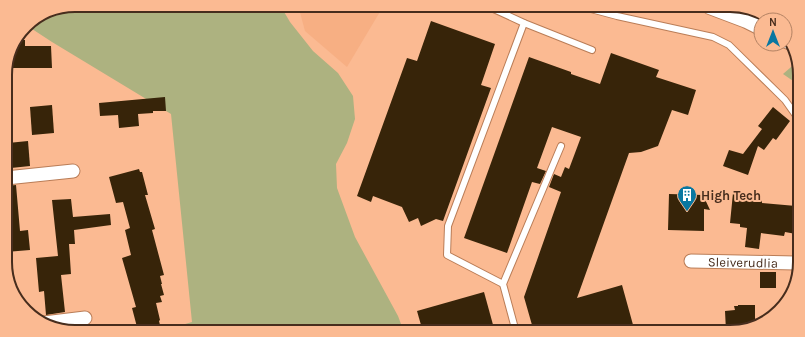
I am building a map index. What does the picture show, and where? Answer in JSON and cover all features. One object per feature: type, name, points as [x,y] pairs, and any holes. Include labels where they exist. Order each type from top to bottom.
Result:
[{"type":"main road","points":[[728,12],[753,22]]},
{"type":"street","points":[[12,177],[73,171]]},
{"type":"street","name":"Sleiverudlia","points":[[690,261],[793,263]]},
{"type":"street","points":[[55,322],[85,318]]},
{"type":"lane","points":[[499,12],[524,24],[592,50]]},
{"type":"lane","points":[[602,12],[714,37],[729,45],[785,100],[793,111]]},
{"type":"lane","points":[[503,284],[447,255],[448,226],[524,24]]},
{"type":"lane","points":[[514,325],[503,284],[561,146]]},
{"type":"shaded area","points":[[300,12],[380,12],[347,67],[305,31]]},
{"type":"green space","points":[[284,12],[290,22],[313,51],[338,73],[353,96],[355,119],[347,143],[336,164],[337,188],[355,237],[398,316],[401,325],[182,325],[192,322],[171,114],[32,29],[43,20],[54,15],[66,13]]},
{"type":"green space","points":[[792,66],[793,81],[783,74]]},
{"type":"building","points":[[431,21],[495,44],[481,85],[491,88],[443,221],[436,219],[421,226],[418,218],[409,222],[402,207],[373,196],[371,202],[357,196],[407,58],[417,61]]},
{"type":"building","points":[[22,40],[25,40],[25,46],[51,46],[52,68],[12,68],[14,58]]},
{"type":"building","points":[[611,53],[659,70],[656,77],[696,90],[688,115],[672,110],[658,146],[641,152],[629,153],[577,298],[622,285],[633,325],[532,325],[524,297],[561,192],[549,187],[554,174],[561,177],[565,167],[569,169],[581,137],[552,127],[537,168],[546,171],[540,184],[532,182],[507,253],[464,238],[529,57],[600,84]]},
{"type":"building","points":[[165,97],[166,111],[153,111],[153,113],[138,114],[139,126],[119,128],[118,115],[100,116],[99,103]]},
{"type":"building","points":[[52,105],[54,133],[32,135],[30,107]]},
{"type":"building","points":[[773,107],[790,121],[776,140],[773,138],[764,150],[758,146],[748,175],[723,166],[729,150],[743,154],[762,129],[758,126]]},
{"type":"building","points":[[28,141],[30,166],[12,168],[12,143]]},
{"type":"building","points":[[139,169],[140,172],[142,172],[148,195],[145,195],[155,229],[152,230],[164,275],[160,276],[164,295],[160,296],[162,302],[156,303],[160,325],[136,325],[132,308],[136,307],[122,258],[131,255],[125,230],[130,228],[123,202],[116,203],[109,177]]},
{"type":"building","points":[[12,185],[16,185],[20,231],[28,230],[30,250],[12,252]]},
{"type":"building","points":[[733,193],[762,196],[762,203],[793,206],[793,233],[785,232],[784,236],[761,233],[759,249],[745,247],[747,228],[740,227],[740,224],[730,223]]},
{"type":"building","name":"High Tech","points":[[669,194],[703,195],[710,210],[704,209],[704,231],[668,230]]},
{"type":"building","points":[[71,199],[73,217],[110,214],[111,225],[74,230],[75,244],[69,244],[71,274],[61,275],[65,312],[46,315],[44,291],[39,292],[36,258],[58,256],[52,200]]},
{"type":"building","points":[[760,272],[776,272],[776,288],[760,288]]},
{"type":"building","points":[[484,292],[493,325],[421,325],[417,311]]},
{"type":"building","points":[[755,305],[755,320],[743,324],[726,325],[725,311],[735,310],[734,306]]},
{"type":"place","name":"High Tech","points":[[687,212]]}]
